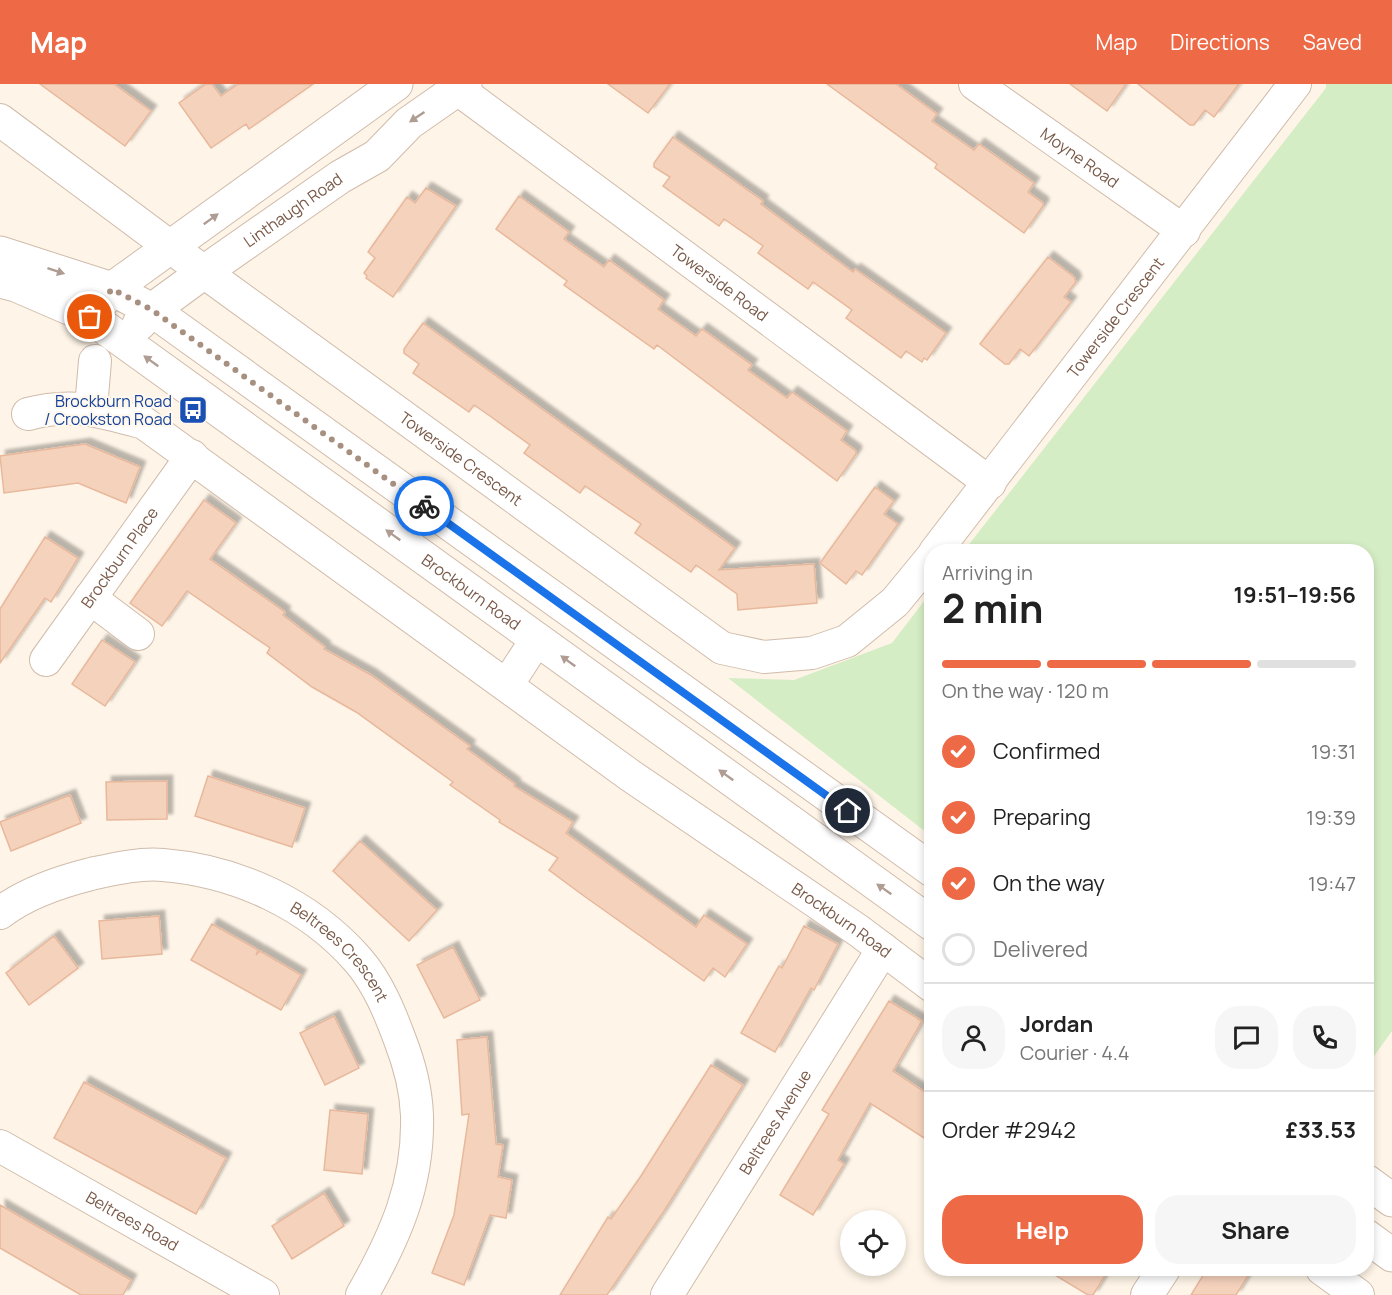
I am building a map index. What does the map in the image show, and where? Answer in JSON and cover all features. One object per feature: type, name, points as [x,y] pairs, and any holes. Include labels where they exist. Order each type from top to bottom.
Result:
[{"type":"street","points":[[90,317],[112,289],[396,84]]},
{"type":"street","name":"Moyne Road","points":[[975,84],[1184,231]]},
{"type":"street","name":"Towerside Crescent","points":[[941,544],[1295,84]]},
{"type":"street","name":"Linthaugh Road","points":[[123,341],[152,310],[340,177],[377,156],[409,123],[458,86]]},
{"type":"street","name":"Towerside Road","points":[[458,86],[990,483]]},
{"type":"street","name":"Towerside Crescent","points":[[0,120],[204,272],[722,648],[764,657],[812,653],[847,641],[895,602],[924,567]]},
{"type":"street","points":[[0,253],[112,289],[152,310],[924,864]]},
{"type":"street","name":"Brockburn Road","points":[[0,281],[16,285],[90,317],[924,918]]},
{"type":"street","points":[[90,408],[95,361]]},
{"type":"street","name":"Brockburn Road","points":[[28,414],[51,408],[90,408],[144,423],[631,776],[883,949],[924,980]]},
{"type":"street","name":"Brockburn Place","points":[[46,660],[192,456]]},
{"type":"street","points":[[90,598],[138,634]]},
{"type":"street","points":[[507,685],[537,639]]},
{"type":"street","name":"Beltrees Crescent","points":[[0,914],[14,902],[67,880],[118,868],[162,865],[210,873],[271,892],[321,924],[359,961],[389,1009],[407,1058],[417,1114],[415,1165],[405,1205],[390,1246],[362,1295]]},
{"type":"street","name":"Beltrees Avenue","points":[[667,1295],[883,949]]},
{"type":"street","name":"Beltrees Road","points":[[0,1146],[263,1295]]},
{"type":"street","points":[[1374,1188],[1392,1200]]},
{"type":"street","points":[[1374,1242],[1392,1255]]},
{"type":"street","points":[[1147,1295],[1159,1276]]},
{"type":"street","points":[[1332,1276],[1358,1295]]},
{"type":"green space","points":[[1326,84],[1392,84],[1392,1031],[1374,1056],[1374,544],[969,544],[1326,88]]},
{"type":"green space","points":[[924,601],[924,831],[728,678],[794,680],[892,643]]},
{"type":"building","points":[[40,84],[114,84],[151,111],[125,146]]},
{"type":"building","points":[[206,84],[212,84],[221,96],[238,84],[313,84],[249,129],[246,124],[211,148],[179,103]]},
{"type":"building","points":[[608,84],[670,84],[648,113]]},
{"type":"building","points":[[827,84],[896,84],[937,114],[932,121],[974,150],[979,144],[1034,183],[1028,192],[1043,203],[1043,206],[1024,233],[935,168],[937,164]]},
{"type":"building","points":[[1070,84],[1126,84],[1107,111]]},
{"type":"building","points":[[1138,84],[1239,84],[1214,117],[1205,110],[1194,125],[1190,125]]},
{"type":"building","points":[[673,137],[763,201],[761,204],[853,272],[855,269],[946,333],[927,360],[924,358],[922,362],[906,351],[901,358],[846,318],[852,310],[813,282],[808,289],[758,253],[763,246],[724,219],[719,226],[663,186],[670,177],[654,167],[654,163]]},
{"type":"building","points":[[426,188],[456,206],[393,297],[366,278],[364,273],[375,258],[368,252],[407,197],[415,203]]},
{"type":"building","points":[[519,196],[569,232],[564,239],[604,267],[609,260],[664,300],[658,309],[696,336],[702,329],[752,365],[748,370],[787,398],[792,392],[847,431],[841,440],[856,451],[856,454],[837,481],[657,345],[654,349],[564,285],[567,281],[496,229]]},
{"type":"building","points":[[1048,257],[1074,277],[1076,282],[1064,297],[1071,302],[1029,356],[1020,349],[1009,364],[1005,364],[980,344]]},
{"type":"building","points":[[423,323],[735,548],[719,570],[814,564],[817,603],[738,610],[737,594],[696,565],[691,572],[635,533],[641,524],[585,486],[580,493],[524,453],[530,445],[474,405],[469,412],[413,373],[419,364],[404,353],[404,349]]},
{"type":"building","points":[[85,444],[140,467],[126,503],[78,483],[4,493],[0,456]]},
{"type":"building","points":[[875,487],[894,501],[884,514],[898,524],[862,575],[856,571],[846,584],[820,563]]},
{"type":"building","points":[[204,500],[236,523],[210,559],[285,612],[283,615],[325,647],[324,649],[371,675],[470,746],[467,749],[515,784],[514,786],[573,822],[566,833],[654,897],[696,927],[704,915],[747,944],[725,977],[713,968],[704,981],[584,896],[549,870],[558,858],[499,822],[500,820],[450,785],[453,782],[356,712],[312,687],[267,653],[270,648],[187,591],[162,626],[130,603]]},
{"type":"building","points":[[45,537],[78,558],[51,602],[45,598],[0,663],[0,609]]},
{"type":"building","points":[[102,640],[135,662],[105,706],[72,684]]},
{"type":"building","points":[[208,776],[305,808],[292,847],[195,816]]},
{"type":"building","points":[[167,781],[167,819],[107,820],[106,782]]},
{"type":"building","points":[[70,795],[81,823],[11,851],[0,822]]},
{"type":"building","points":[[360,841],[437,910],[409,941],[333,871]]},
{"type":"building","points":[[159,916],[162,954],[102,959],[99,921]]},
{"type":"building","points":[[212,924],[258,950],[256,955],[260,951],[301,975],[281,1010],[191,960]]},
{"type":"building","points":[[804,926],[838,944],[814,990],[811,988],[775,1052],[741,1033],[779,966],[782,968]]},
{"type":"building","points":[[54,936],[78,968],[29,1005],[6,973]]},
{"type":"building","points":[[453,947],[480,1000],[444,1018],[417,965]]},
{"type":"building","points":[[889,1001],[922,1021],[893,1071],[924,1092],[924,1138],[870,1103],[838,1160],[844,1164],[813,1215],[780,1195],[829,1114],[822,1110]]},
{"type":"building","points":[[334,1016],[359,1068],[325,1085],[300,1033]]},
{"type":"building","points":[[487,1037],[496,1144],[503,1145],[498,1177],[512,1180],[506,1218],[490,1215],[464,1285],[432,1273],[454,1215],[469,1114],[462,1115],[457,1040]]},
{"type":"building","points":[[711,1065],[743,1085],[664,1211],[607,1295],[560,1295],[608,1217],[611,1219],[641,1176]]},
{"type":"building","points":[[84,1082],[226,1158],[196,1214],[54,1138]]},
{"type":"building","points":[[330,1110],[368,1114],[362,1174],[324,1170]]},
{"type":"building","points":[[324,1193],[344,1226],[292,1259],[272,1226]]},
{"type":"building","points":[[0,1205],[131,1280],[123,1295],[81,1295],[0,1248]]},
{"type":"building","points":[[1057,1276],[1105,1276],[1093,1295],[1088,1295]]},
{"type":"building","points":[[1203,1276],[1248,1276],[1236,1295],[1191,1295]]},
{"type":"way so far","points":[[90,317],[112,289],[152,310],[424,506]]},
{"type":"place","name":"Brockburn Road / Crookston Road","points":[[193,410]]},
{"type":"route","points":[[424,506],[848,811]]}]
